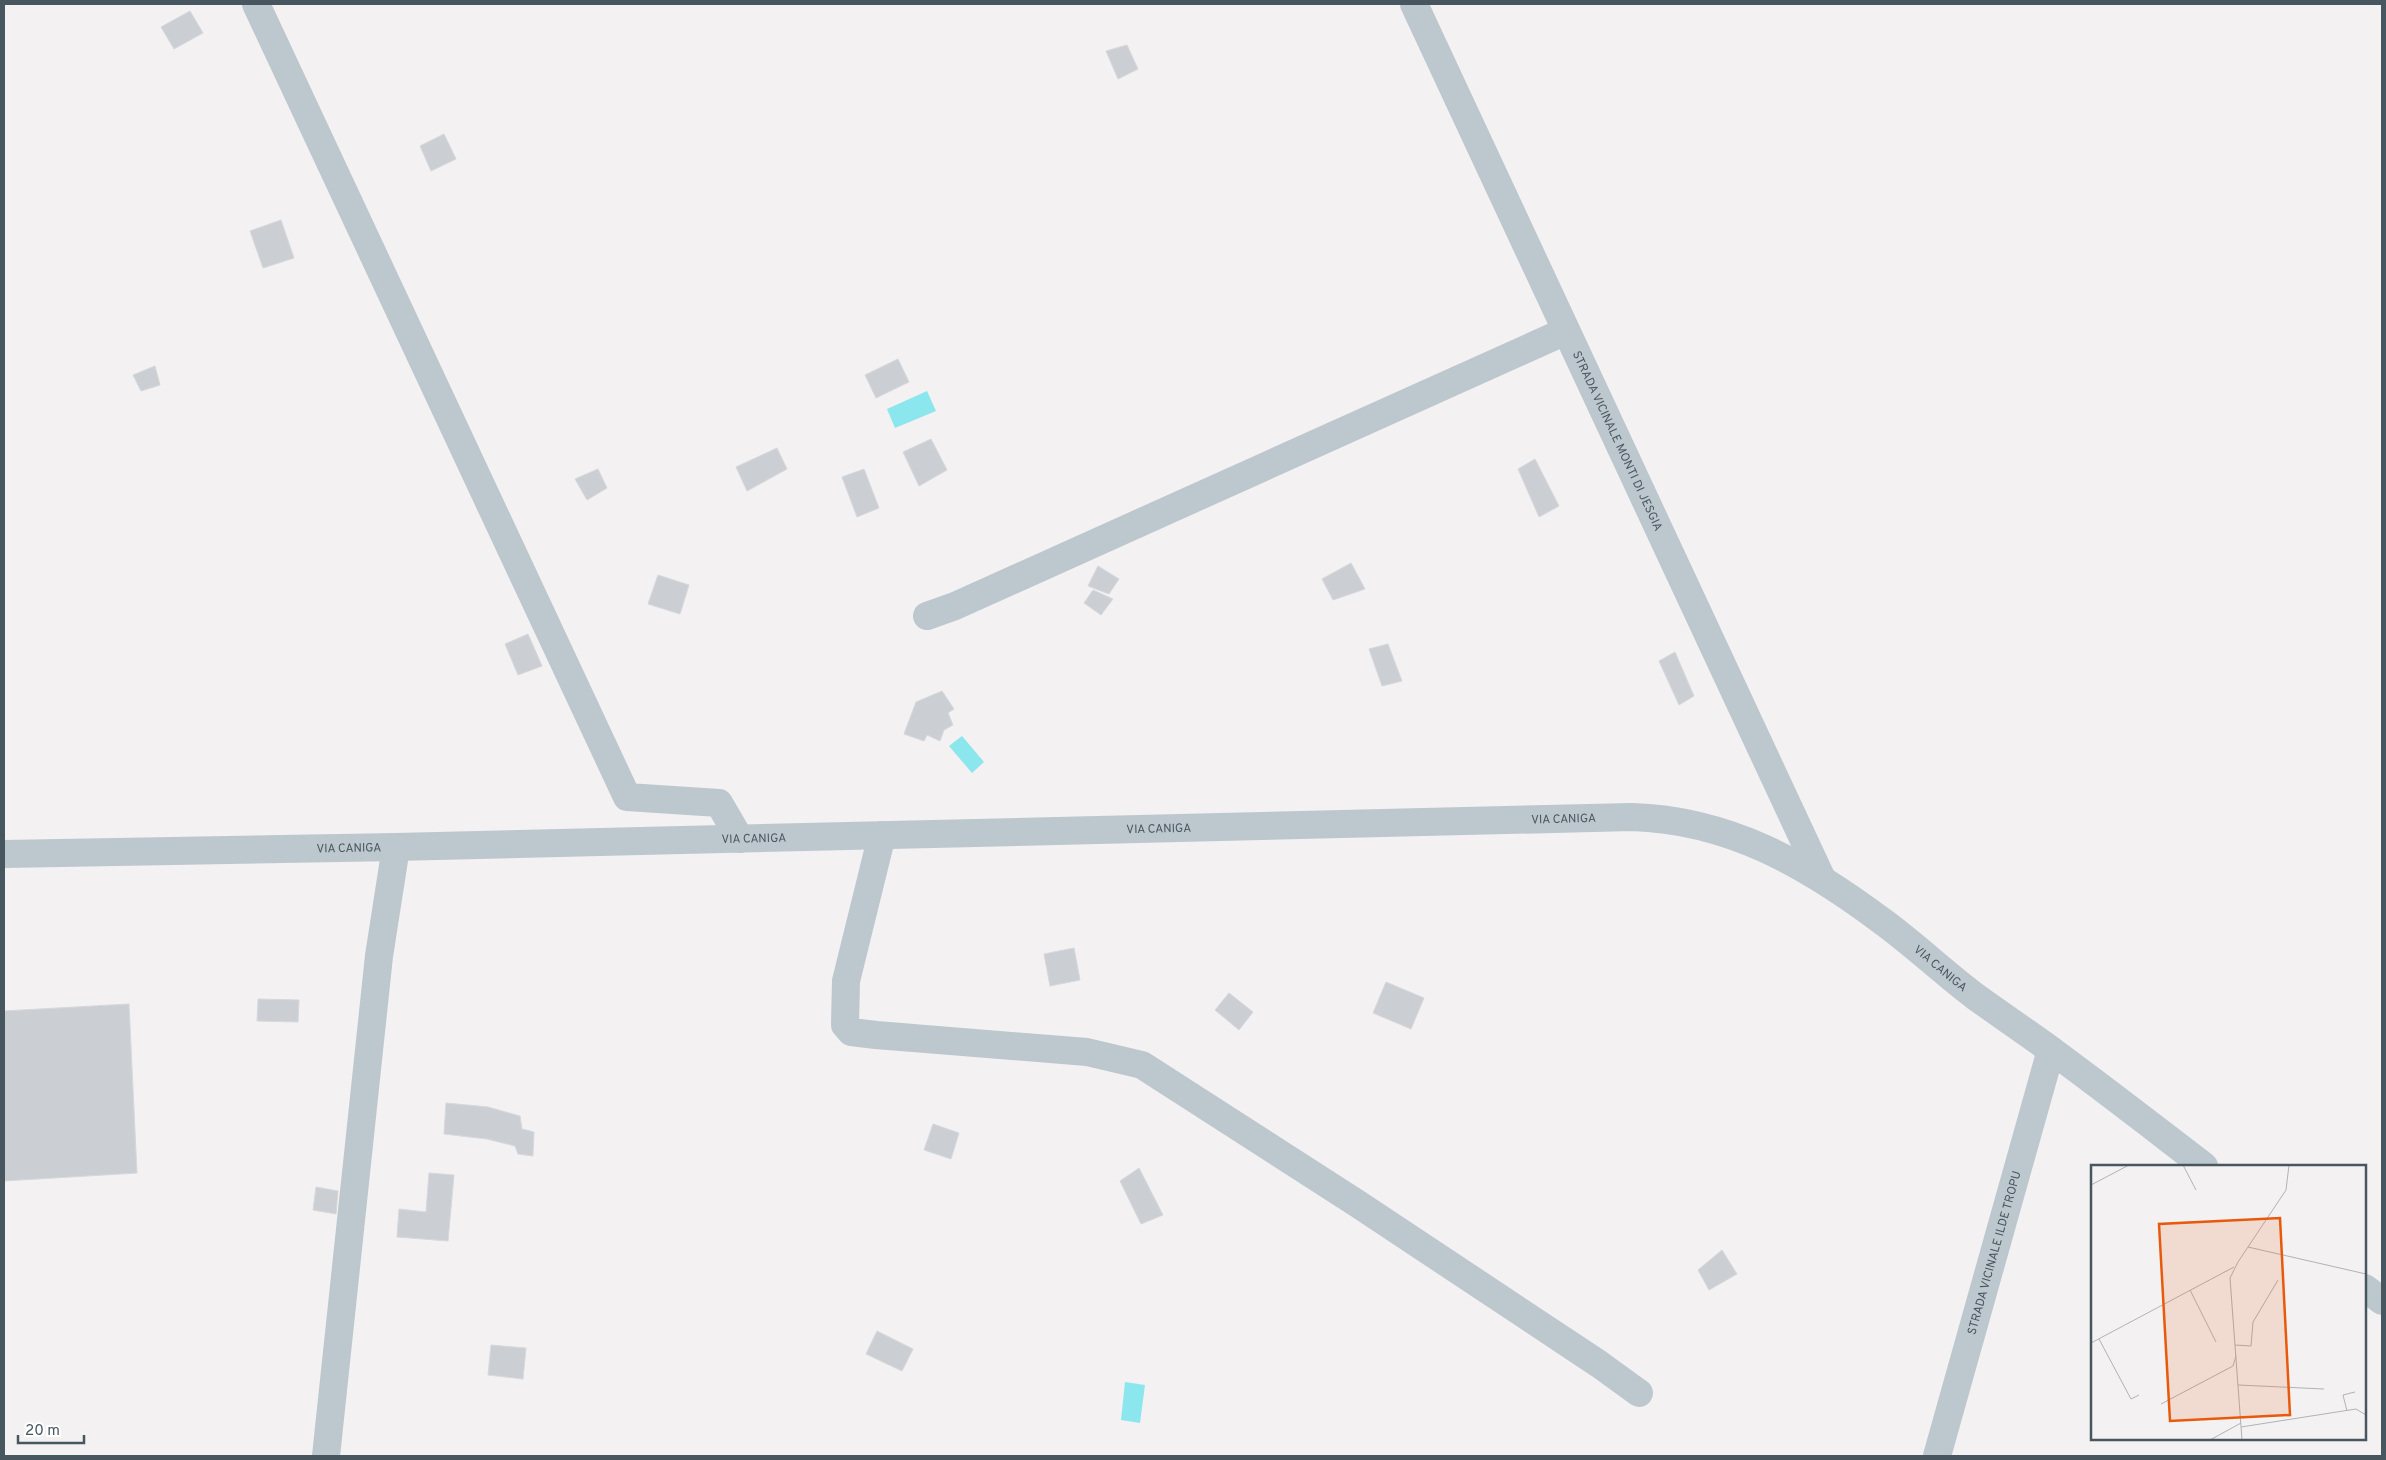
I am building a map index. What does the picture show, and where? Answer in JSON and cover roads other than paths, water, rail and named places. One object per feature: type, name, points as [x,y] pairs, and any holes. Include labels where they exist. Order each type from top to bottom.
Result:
[{"type":"street","points":[[256,4],[627,797],[719,803],[740,838]]},
{"type":"street","name":"STRADA VICINALE MONTI DI JESGIA","points":[[1414,4],[1822,879]]},
{"type":"street","points":[[927,616],[963,603],[1566,331]]},
{"type":"street","name":"VIA CANIGA","points":[[4,854],[396,847],[1632,817],[1664,818],[1695,824],[1743,838],[1785,857],[1822,879],[1883,921],[1975,996],[2051,1050],[2203,1165]]},
{"type":"street","points":[[882,835],[846,981],[845,1025],[851,1032],[876,1036],[1087,1052],[1142,1065],[1366,1210],[1599,1364],[1639,1393]]},
{"type":"street","points":[[326,1456],[379,956],[396,847]]},
{"type":"street","name":"STRADA VICINALE ILDE TROPU","points":[[1937,1456],[2051,1050]]},
{"type":"street","points":[[2366,1289],[2382,1301]]},
{"type":"water","points":[[927,391],[936,411],[895,428],[887,409]]},
{"type":"water","points":[[962,736],[984,762],[972,773],[949,746]]},
{"type":"water","points":[[1125,1382],[1145,1385],[1140,1423],[1121,1420]]}]
